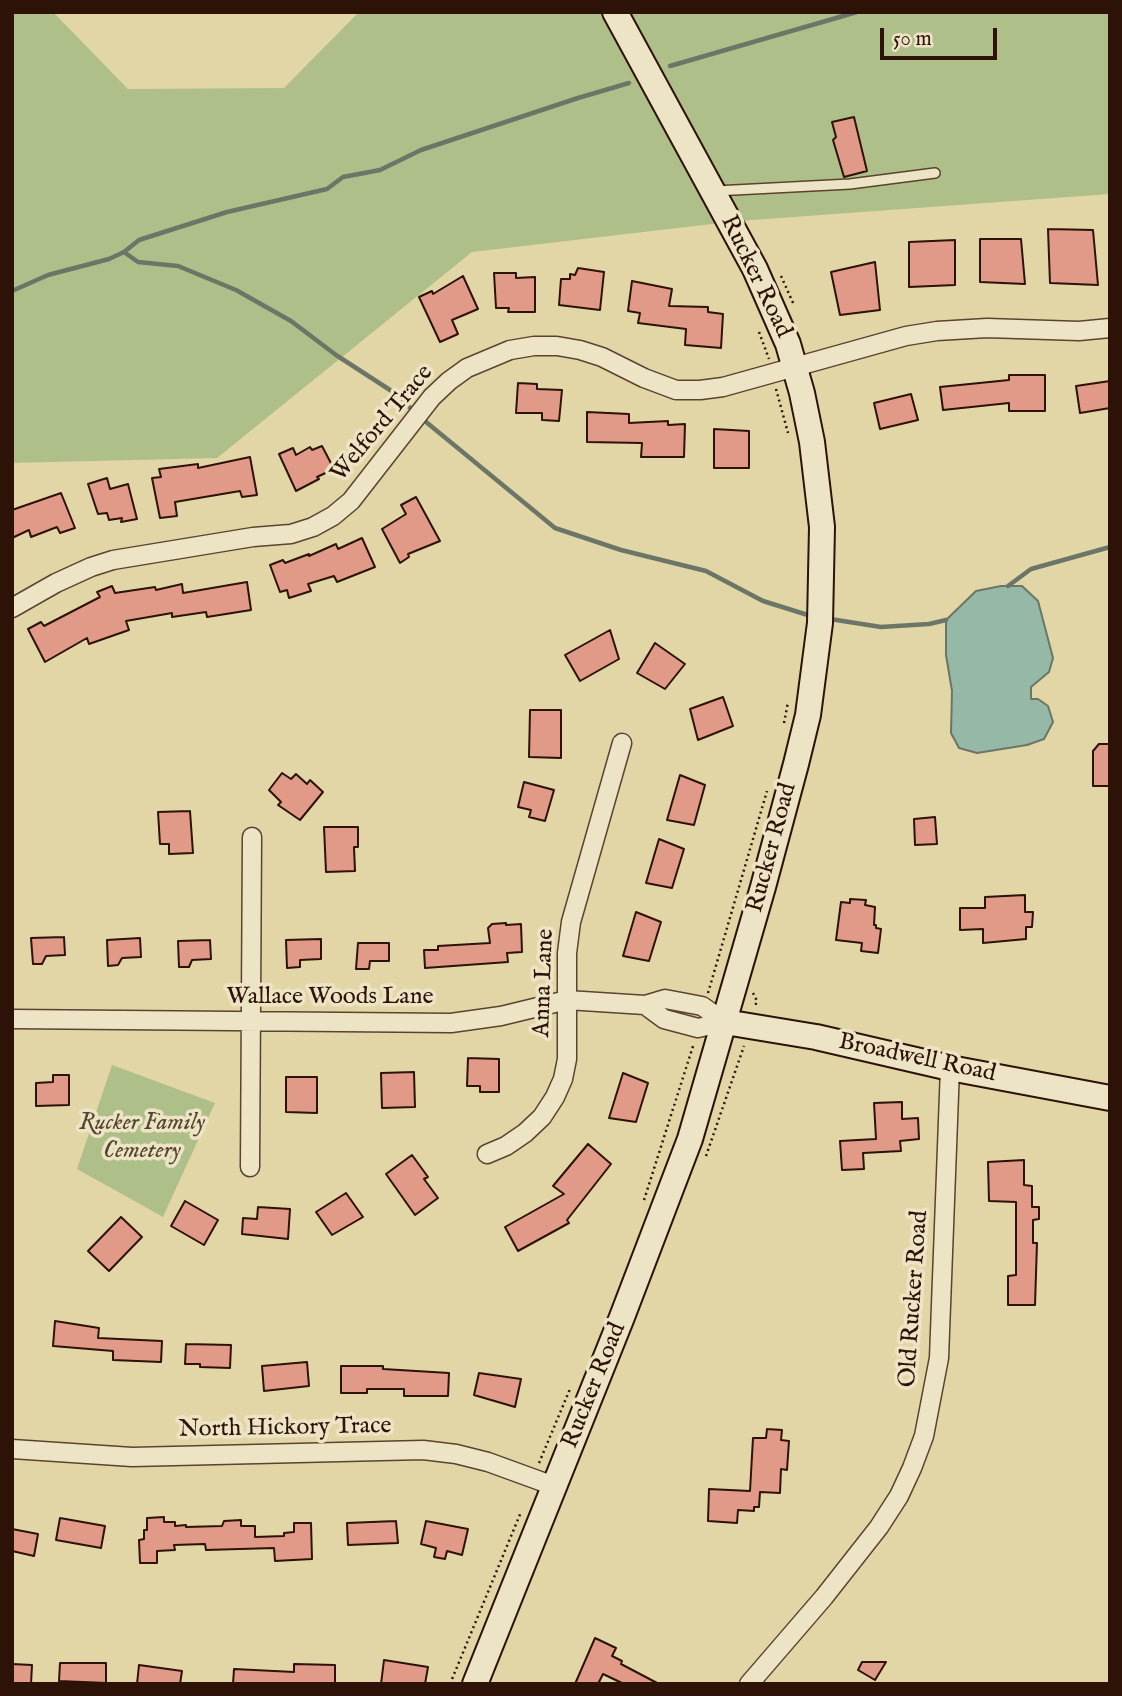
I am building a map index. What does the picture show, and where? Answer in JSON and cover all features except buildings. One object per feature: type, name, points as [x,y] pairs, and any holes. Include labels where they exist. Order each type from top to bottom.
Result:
[{"type":"main road","name":"Rucker Road","points":[[475,1684],[544,1481],[691,1139],[796,764],[808,715],[820,623],[822,527],[812,442],[784,370],[769,298],[615,12]]},
{"type":"main road","name":"Broadwell Road","points":[[725,1022],[816,1037],[950,1068],[1110,1098]]},
{"type":"street","name":"Welford Trace","points":[[12,608],[91,566],[113,560],[253,537],[291,534],[313,527],[333,516],[351,501],[432,397],[449,381],[478,362],[510,349],[557,346],[580,350],[677,390],[700,390],[723,387],[906,336],[937,331],[987,328],[1079,331],[1110,328]]},
{"type":"street","name":"Anna Lane","points":[[487,1154],[526,1133],[542,1117],[555,1097],[567,1059],[567,953],[571,922],[622,743]]},
{"type":"street","points":[[250,1167],[252,837]]},
{"type":"street","name":"Wallace Woods Lane","points":[[12,1019],[451,1023],[501,1016],[567,1000],[645,1005],[665,999],[704,1008],[725,1022]]},
{"type":"street","name":"Wallace Woods Lane","points":[[645,1005],[664,1019],[698,1028],[725,1022]]},
{"type":"street","name":"Old Rucker Road","points":[[749,1684],[824,1597],[878,1527],[899,1496],[924,1436],[939,1358],[950,1068]]},
{"type":"street","name":"North Hickory Trace","points":[[12,1449],[132,1457],[423,1450],[456,1454],[544,1481]]},
{"type":"lane","points":[[713,191],[850,184],[935,173]]},
{"type":"path","points":[[777,267],[797,313]]},
{"type":"path","points":[[755,321],[768,353],[784,370],[791,441]]},
{"type":"path","points":[[782,735],[789,695]]},
{"type":"path","points":[[704,1008],[768,787]]},
{"type":"path","points":[[706,1157],[712,1146],[757,1001],[752,988]]},
{"type":"path","points":[[642,1205],[698,1028]]},
{"type":"path","points":[[544,1481],[570,1388]]},
{"type":"path","points":[[450,1684],[521,1511]]},
{"type":"green space","points":[[12,12],[53,12],[128,89],[284,88],[359,12],[1110,12],[1110,194],[738,221],[472,252],[217,458],[12,463]]},
{"type":"green space","name":"Rucker Family Cemetery","points":[[112,1065],[215,1103],[163,1217],[77,1169]]},
{"type":"shaded area","points":[[1001,586],[1022,586],[1038,601],[1053,658],[1049,672],[1031,687],[1031,699],[1038,699],[1048,706],[1053,722],[1044,739],[1027,745],[977,753],[959,748],[951,733],[952,691],[946,655],[946,620],[976,591]]},
{"type":"waterway","points":[[670,66],[857,12]]},
{"type":"waterway","points":[[12,291],[48,275],[109,259],[124,252],[139,240],[227,212],[327,189],[343,177],[380,170],[421,150],[629,83]]},
{"type":"waterway","points":[[124,252],[138,262],[178,266],[236,290],[291,321],[336,355],[390,390],[414,411]]},
{"type":"waterway","points":[[420,417],[555,528],[621,550],[706,571],[763,601],[811,616]]},
{"type":"waterway","points":[[1008,586],[1031,569],[1110,547]]},
{"type":"waterway","points":[[830,619],[881,627],[929,624],[946,620]]}]
